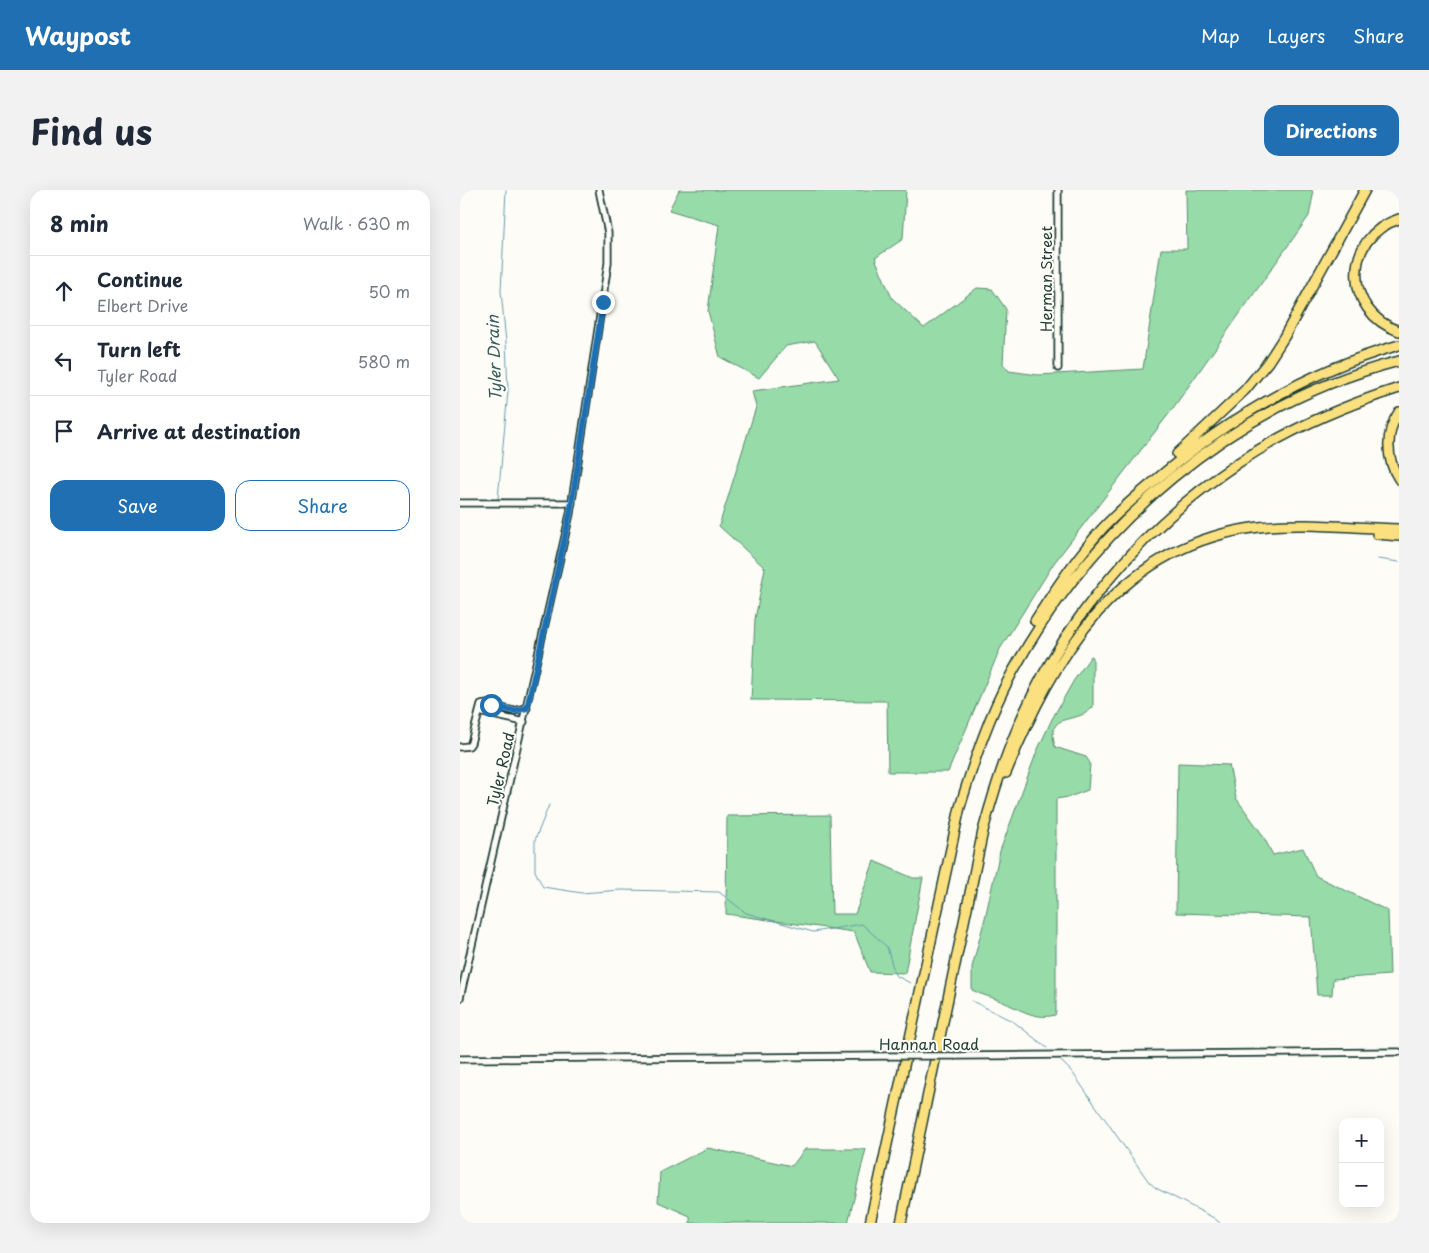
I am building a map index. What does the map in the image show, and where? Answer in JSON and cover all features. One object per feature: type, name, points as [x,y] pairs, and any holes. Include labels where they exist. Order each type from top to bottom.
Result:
[{"type":"highway","points":[[1128,504],[1138,490],[1229,406],[1260,373],[1284,337],[1365,190]]},
{"type":"highway","points":[[1399,220],[1384,226],[1367,242],[1357,268],[1356,280],[1361,299],[1371,314],[1380,323],[1399,332]]},
{"type":"highway","points":[[870,1223],[960,807],[978,750],[1030,630],[1064,578],[1102,530],[1128,504],[1186,454],[1257,406],[1330,369],[1399,345]]},
{"type":"highway","points":[[1011,674],[1041,624],[1082,567],[1122,523],[1169,481],[1238,430],[1287,403],[1355,374],[1399,361]]},
{"type":"highway","points":[[901,1223],[991,803],[1015,733],[1053,658],[1098,593],[1163,522],[1199,491],[1238,463],[1268,445],[1338,410],[1399,388]]},
{"type":"highway","points":[[1399,412],[1392,426],[1388,448],[1392,467],[1399,479]]},
{"type":"highway","points":[[991,803],[1025,728],[1049,683],[1085,628],[1114,594],[1146,568],[1179,549],[1238,530],[1291,524],[1399,529]]},
{"type":"highway","points":[[1275,526],[1399,536]]},
{"type":"street","name":"Tyler Road","points":[[460,998],[524,722],[572,503],[608,263],[608,233],[599,190]]},
{"type":"street","name":"Herman Street","points":[[1058,190],[1058,368]]},
{"type":"street","points":[[460,503],[572,503]]},
{"type":"street","points":[[460,747],[470,745],[481,705],[486,704],[514,711],[527,708]]},
{"type":"street","points":[[480,710],[524,722]]},
{"type":"street","name":"Hannan Road","points":[[460,1060],[1399,1052]]},
{"type":"green space","points":[[679,190],[906,190],[903,239],[875,258],[892,298],[924,328],[977,288],[992,289],[1006,309],[1003,364],[1009,371],[1038,375],[1143,369],[1161,249],[1187,249],[1186,190],[1312,190],[1313,195],[1309,216],[1171,411],[1054,563],[1000,649],[948,772],[888,772],[887,701],[751,700],[755,619],[765,568],[719,526],[756,407],[752,391],[839,379],[815,341],[786,346],[759,378],[720,357],[708,311],[719,225],[669,210]]},
{"type":"green space","points":[[1091,656],[1093,657],[1093,707],[1086,713],[1064,720],[1054,727],[1055,747],[1086,757],[1090,763],[1088,790],[1069,797],[1056,799],[1056,1012],[1055,1015],[1033,1015],[972,990],[972,967],[1000,851],[1037,751],[1074,680]]},
{"type":"green space","points":[[1178,763],[1229,765],[1236,798],[1262,834],[1273,855],[1303,848],[1316,876],[1388,911],[1390,975],[1333,979],[1332,995],[1317,995],[1311,917],[1176,913]]},
{"type":"green space","points":[[830,815],[832,914],[855,914],[874,861],[913,878],[923,878],[905,973],[870,972],[854,932],[726,914],[727,816]]},
{"type":"green space","points":[[708,1148],[792,1166],[805,1149],[866,1149],[848,1223],[690,1223],[690,1216],[658,1202],[660,1172]]},
{"type":"waterway","name":"Tyler Drain","points":[[506,190],[501,291],[508,391],[498,499],[554,500]]},
{"type":"waterway","points":[[1378,559],[1399,562]]},
{"type":"waterway","points":[[549,805],[535,840],[535,871],[543,887],[582,893],[621,890],[719,892],[746,913],[813,932],[862,924],[887,947],[895,975],[910,983]]},
{"type":"waterway","points":[[972,1001],[1014,1022],[1047,1048]]},
{"type":"waterway","points":[[1060,1060],[1072,1072],[1149,1182],[1156,1188],[1214,1218],[1220,1223]]},
{"type":"route","points":[[491,705],[514,711],[527,708],[570,514],[603,302]]}]
